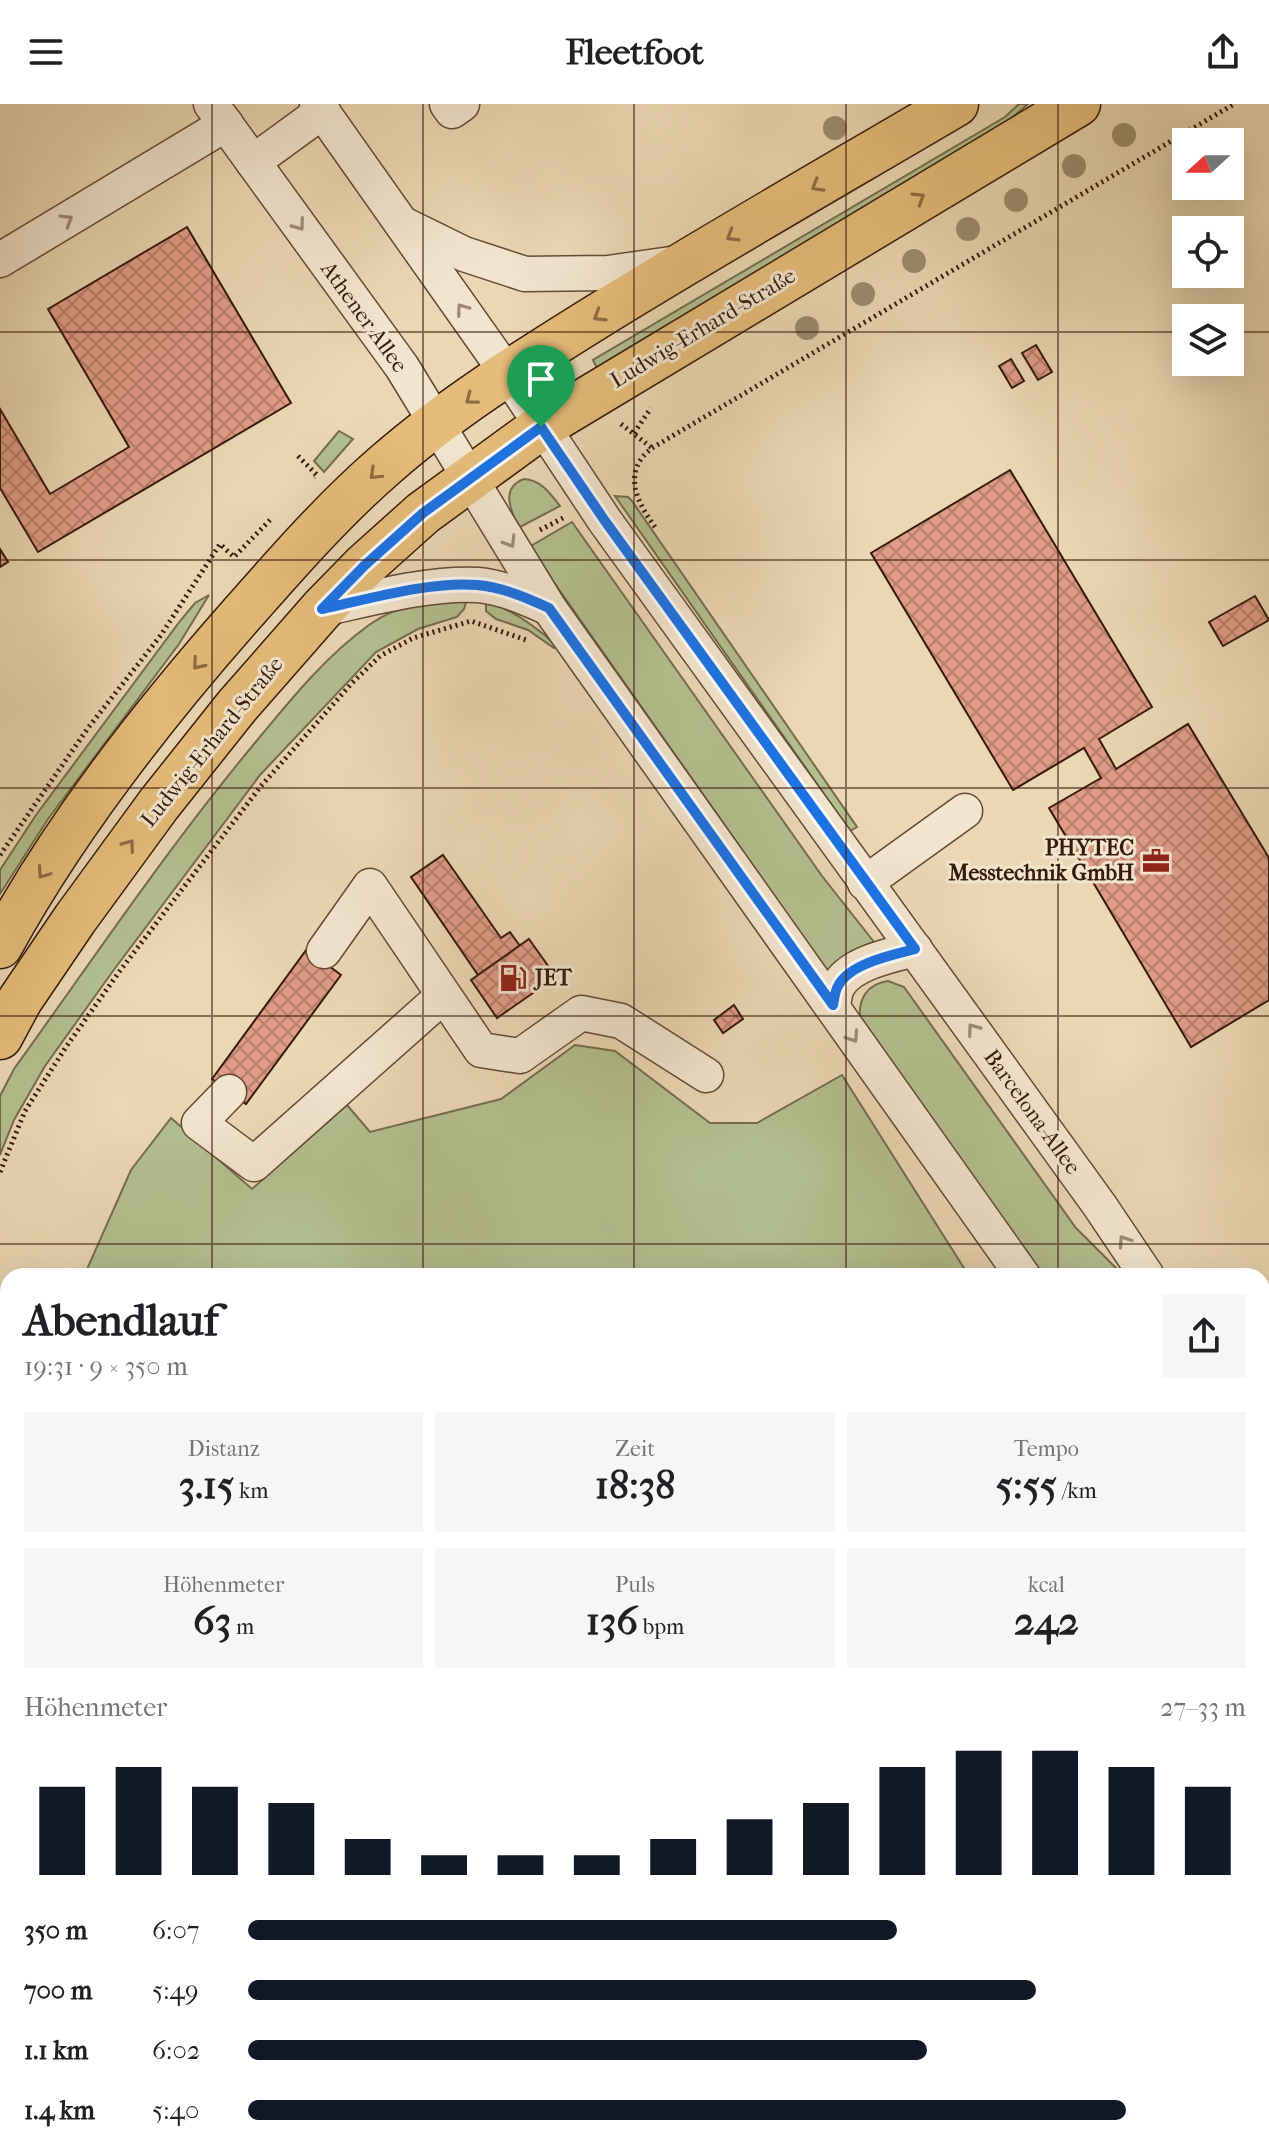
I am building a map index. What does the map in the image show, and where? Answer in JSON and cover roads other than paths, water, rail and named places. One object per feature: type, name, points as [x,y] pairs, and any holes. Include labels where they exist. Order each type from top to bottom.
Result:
[{"type":"main road","points":[[0,946],[28,895],[99,793],[194,669],[270,582],[385,465],[507,373],[956,104]]},
{"type":"main road","name":"Ludwig-Erhard-Straße","points":[[0,1037],[20,1000],[159,804],[237,706],[322,609],[408,525],[469,477],[541,427],[1078,104]]},
{"type":"street","points":[[447,104],[452,111],[462,104]]},
{"type":"street","points":[[253,162],[320,108],[507,373],[541,427]]},
{"type":"street","name":"Athener Allee","points":[[0,260],[219,114],[402,367],[469,477]]},
{"type":"street","points":[[400,223],[464,254],[525,274],[608,273],[690,261]]},
{"type":"street","name":"Barcelona-Allee","points":[[541,427],[605,521],[1141,1268]]},
{"type":"street","points":[[469,477],[549,608],[1017,1268]]},
{"type":"street","points":[[322,609],[414,590],[478,585],[519,595],[549,608]]},
{"type":"street","points":[[865,883],[965,811]]},
{"type":"street","points":[[324,951],[370,886],[481,1050],[520,1056],[581,1013],[621,1021],[706,1075]]},
{"type":"street","points":[[833,1005],[838,984],[859,967],[881,957],[915,949]]},
{"type":"street","points":[[229,1092],[199,1123],[254,1164],[443,996]]},
{"type":"place","name":"PHYTEC Messtechnik GmbH","points":[[1156,861]]},
{"type":"place","name":"JET","points":[[513,978]]}]
